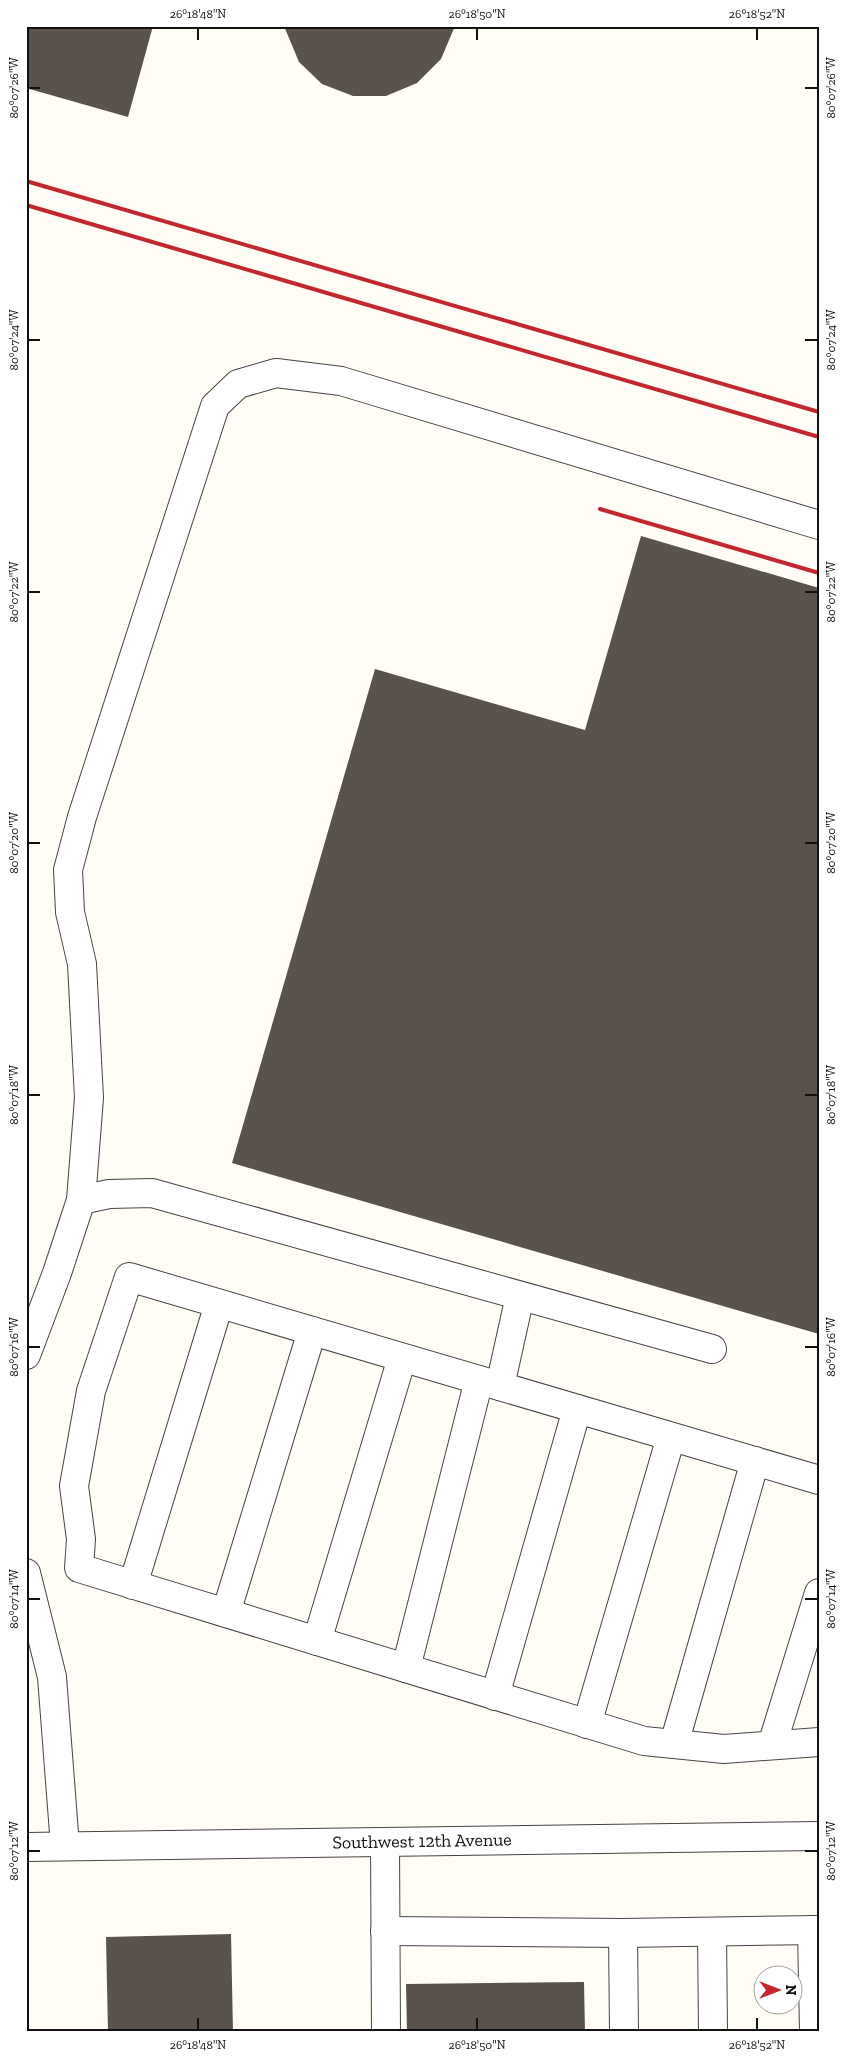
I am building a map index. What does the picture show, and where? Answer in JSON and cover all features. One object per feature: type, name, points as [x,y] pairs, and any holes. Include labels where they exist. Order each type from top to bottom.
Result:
[{"type":"street","points":[[26,1355],[57,1273],[81,1200],[89,1098],[82,964],[70,912],[68,870],[82,817],[215,406],[238,384],[276,374],[342,381],[819,525]]},
{"type":"street","points":[[81,1200],[109,1194],[152,1193],[712,1349]]},
{"type":"street","points":[[819,1480],[129,1277],[91,1391],[74,1486],[81,1540],[79,1568],[644,1741],[724,1749],[819,1742]]},
{"type":"street","points":[[406,1668],[490,1383],[520,1296]]},
{"type":"street","points":[[133,1585],[219,1304]]},
{"type":"street","points":[[226,1613],[312,1331]]},
{"type":"street","points":[[317,1641],[402,1358]]},
{"type":"street","points":[[495,1696],[577,1409]]},
{"type":"street","points":[[588,1724],[671,1436]]},
{"type":"street","points":[[674,1744],[756,1462]]},
{"type":"street","points":[[26,1573],[52,1677],[65,1846]]},
{"type":"street","points":[[772,1745],[819,1593]]},
{"type":"street","name":"Southwest 12th Avenue","points":[[26,1847],[819,1836]]},
{"type":"street","points":[[385,1842],[386,2032]]},
{"type":"street","points":[[385,1931],[623,1933],[816,1930],[814,2032]]},
{"type":"street","points":[[712,1932],[713,2032]]},
{"type":"street","points":[[623,1933],[624,2032]]},
{"type":"building","points":[[26,26],[153,26],[128,117],[26,88]]},
{"type":"building","points":[[284,26],[455,26],[441,59],[417,83],[386,96],[353,96],[322,84],[299,62]]},
{"type":"building","points":[[641,536],[819,588],[819,1334],[232,1163],[375,669],[585,730]]},
{"type":"building","points":[[231,1934],[233,2032],[108,2032],[106,1937]]},
{"type":"building","points":[[584,1982],[585,2032],[407,2032],[406,1984]]},
{"type":"railway","points":[[26,181],[819,412]]},
{"type":"railway","points":[[26,205],[819,437]]},
{"type":"railway","points":[[600,509],[819,573]]}]
